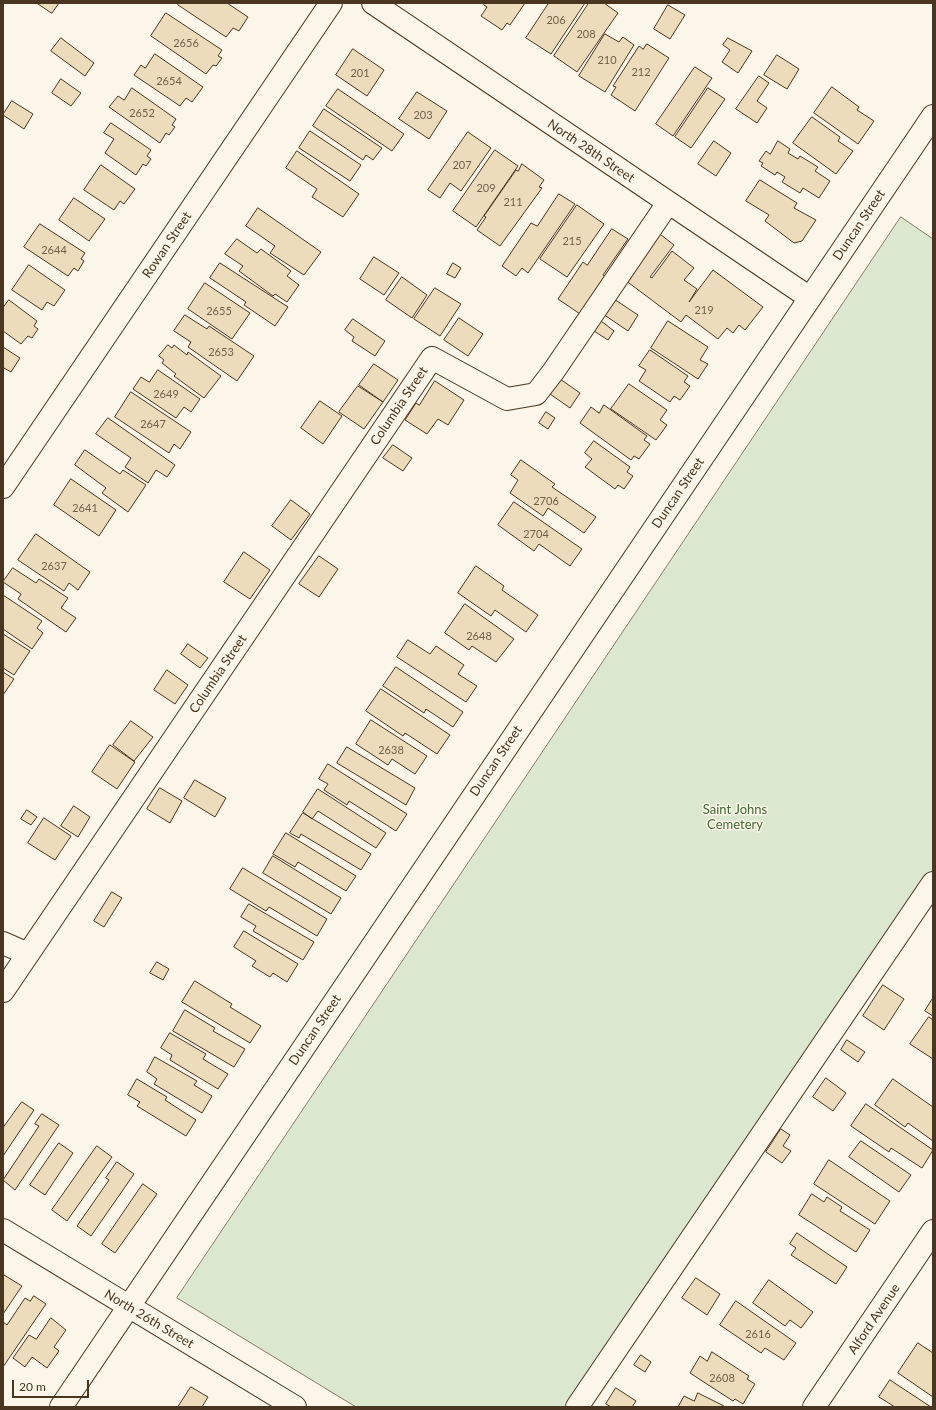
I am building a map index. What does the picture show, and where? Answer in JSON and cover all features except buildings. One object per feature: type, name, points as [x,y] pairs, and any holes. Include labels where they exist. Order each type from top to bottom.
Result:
[{"type":"street","name":"Rowan Street","points":[[3,487],[331,3]]},
{"type":"street","name":"North 28th Street","points":[[373,3],[810,298]]},
{"type":"street","name":"Duncan Street","points":[[60,1407],[933,116]]},
{"type":"street","name":"Columbia Street","points":[[3,991],[432,358],[507,399],[536,394],[553,372],[668,203]]},
{"type":"street","points":[[577,1407],[933,883]]},
{"type":"street","points":[[3,942],[28,954]]},
{"type":"street","name":"North 26th Street","points":[[3,1230],[295,1407]]},
{"type":"street","name":"Alford Avenue","points":[[821,1405],[933,1231]]},
{"type":"green space","name":"Saint Johns Cemetery","points":[[901,217],[933,239],[933,876],[570,1407],[356,1407],[177,1298]]}]
